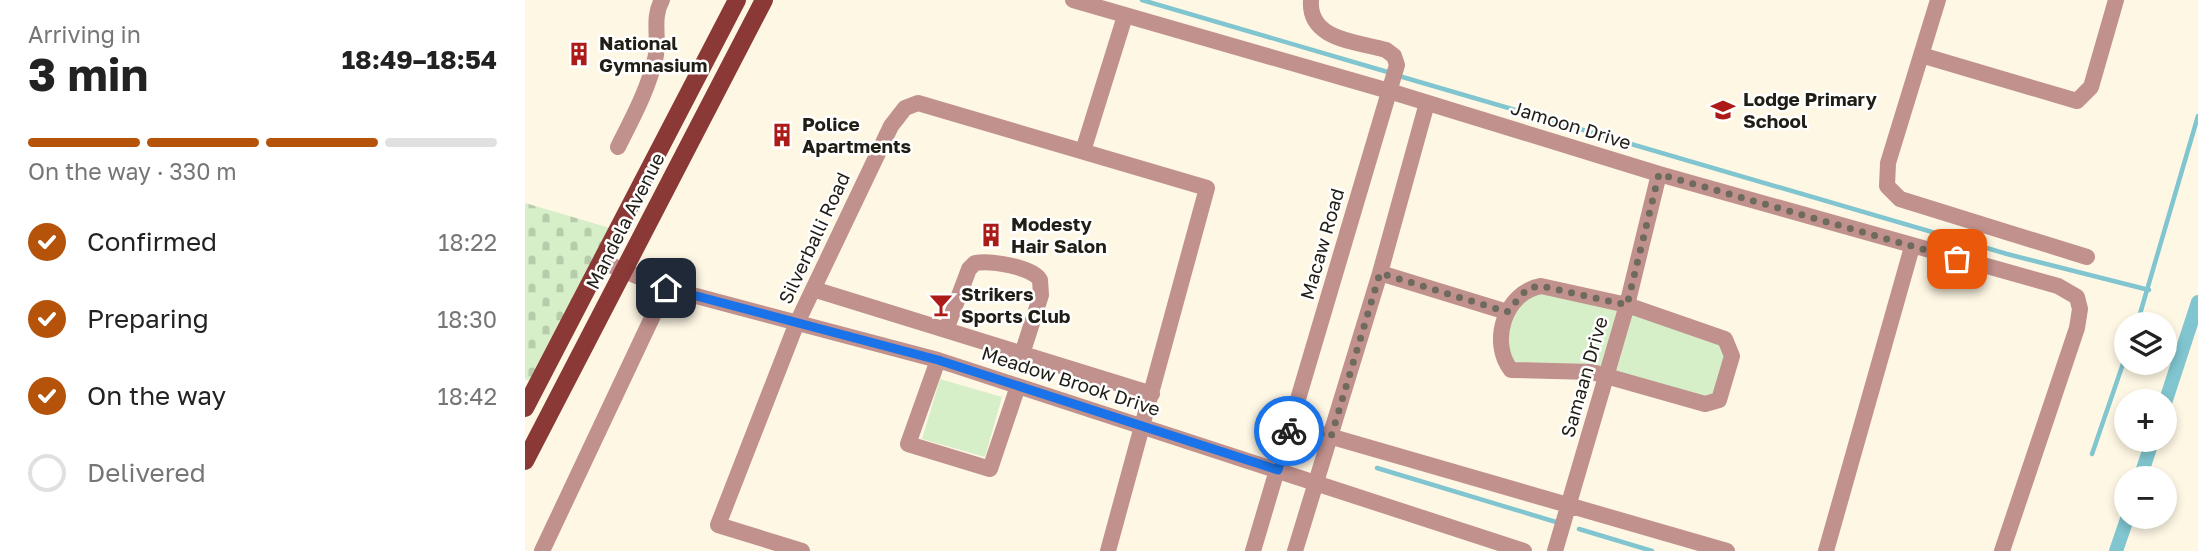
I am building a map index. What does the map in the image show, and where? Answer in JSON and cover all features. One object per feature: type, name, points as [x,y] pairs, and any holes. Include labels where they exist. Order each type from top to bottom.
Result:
[{"type":"main road","name":"Mandela Avenue","points":[[525,408],[737,0]]},
{"type":"main road","name":"Mandela Avenue","points":[[525,461],[764,0]]},
{"type":"street","points":[[618,147],[646,90],[656,52],[656,22],[662,0]]},
{"type":"street","name":"Jamoon Drive","points":[[1073,0],[1125,16],[1393,79],[1427,103],[1659,174],[2058,286],[2077,297],[2080,309],[2077,328],[2003,551]]},
{"type":"street","points":[[1311,0],[1310,15],[1319,29],[1385,50],[1394,56],[1393,79]]},
{"type":"street","points":[[1938,0],[1888,163],[1887,186],[1900,199],[2087,257]]},
{"type":"street","points":[[1921,55],[2077,101],[2091,88],[2116,0]]},
{"type":"street","points":[[1108,551],[1207,188],[1083,151],[1125,16]]},
{"type":"street","name":"Macaw Road","points":[[1253,551],[1393,79]]},
{"type":"street","name":"Silverballi Road","points":[[802,551],[718,525],[796,325],[891,126],[905,108],[918,103],[1083,151]]},
{"type":"street","points":[[1295,551],[1380,273],[1427,103]]},
{"type":"street","name":"Samaan Drive","points":[[1555,551],[1627,305],[1659,174]]},
{"type":"street","points":[[1826,551],[1912,247]]},
{"type":"street","name":"Meadow Brook Drive","points":[[603,262],[666,288],[796,325],[938,360],[1524,551]]},
{"type":"street","points":[[946,330],[969,269],[975,263],[997,262],[1032,273],[1040,280],[1041,295],[1022,354]]},
{"type":"street","points":[[1380,273],[1507,312]]},
{"type":"street","points":[[1541,286],[1627,305],[1725,339],[1732,356],[1719,400],[1705,404],[1606,376],[1568,370],[1511,370],[1504,361],[1501,344],[1507,312],[1528,288],[1541,286]]},
{"type":"street","points":[[542,551],[666,288]]},
{"type":"street","points":[[813,289],[1152,394]]},
{"type":"street","points":[[938,360],[908,444],[991,469],[1018,386]]},
{"type":"street","points":[[1291,425],[1727,551]]},
{"type":"green space","points":[[525,203],[610,228],[530,381],[525,379]]},
{"type":"green space","points":[[1534,291],[1621,310],[1602,371],[1514,363],[1507,340],[1509,323],[1518,308]]},
{"type":"green space","points":[[1631,312],[1722,342],[1728,353],[1712,400],[1612,374]]},
{"type":"green space","points":[[940,379],[1002,397],[985,457],[922,439]]},
{"type":"waterway","points":[[1142,0],[1391,73]]},
{"type":"waterway","points":[[1399,76],[2007,254],[2149,290]]},
{"type":"waterway","points":[[2141,312],[2198,116]]},
{"type":"waterway","points":[[2170,389],[2198,302]]},
{"type":"waterway","points":[[2092,454],[2119,375]]},
{"type":"waterway","points":[[2144,466],[2149,452]]},
{"type":"waterway","points":[[1377,468],[1556,522]]},
{"type":"waterway","points":[[1579,529],[1652,551]]},
{"type":"waterway","points":[[2116,551],[2124,529]]},
{"type":"way so far","points":[[1289,431],[1291,425],[1331,437],[1380,273],[1507,312],[1514,300],[1528,288],[1541,286],[1627,305],[1659,174],[1957,259]]},
{"type":"place","name":"National Gymnasium","points":[[579,54]]},
{"type":"place","name":"Lodge Primary School","points":[[1723,110]]},
{"type":"place","name":"Police Apartments","points":[[782,135]]},
{"type":"place","name":"Modesty Hair Salon","points":[[991,235]]},
{"type":"place","name":"Strikers Sports Club","points":[[941,305]]},
{"type":"route","points":[[666,288],[796,325],[938,360],[1278,470],[1289,431]]}]
